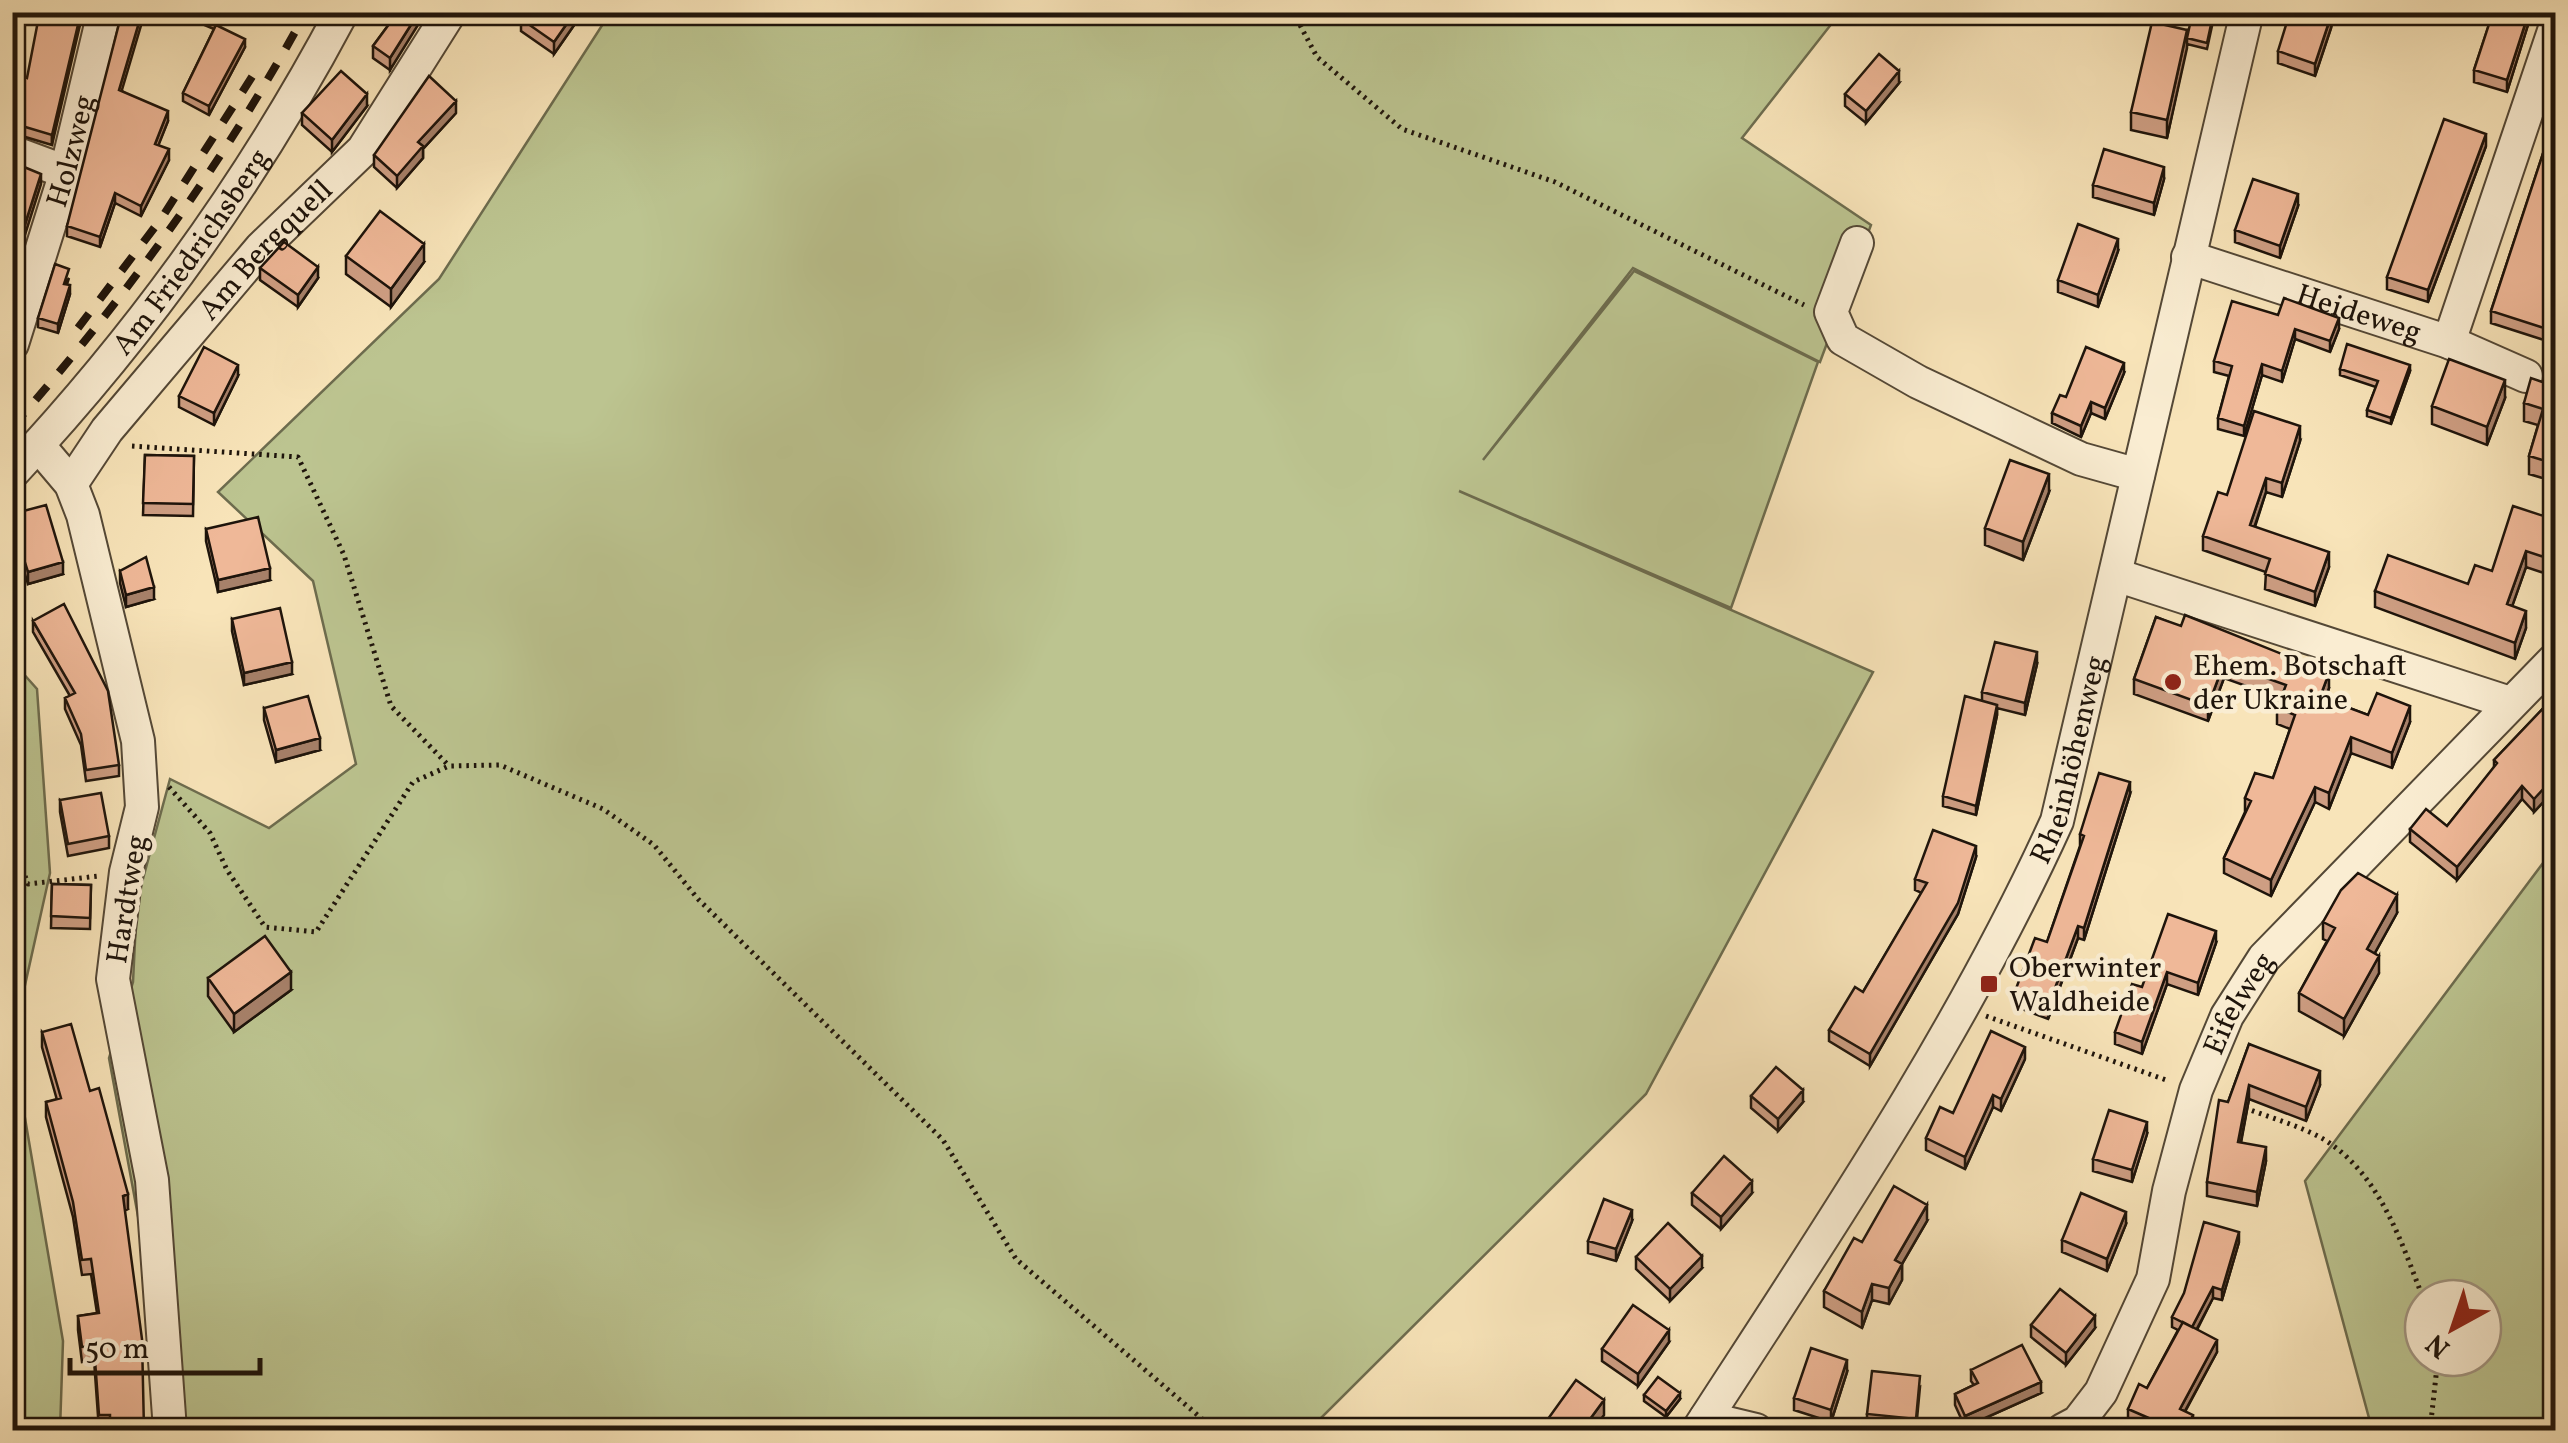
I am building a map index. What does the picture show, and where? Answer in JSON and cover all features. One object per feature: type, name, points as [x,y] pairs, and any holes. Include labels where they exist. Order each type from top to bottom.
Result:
[{"type":"street","name":"Holzweg","points":[[12,344],[66,172],[104,12]]},
{"type":"street","name":"Am Friedrichsberg","points":[[12,473],[117,354],[223,212],[275,133],[342,12]]},
{"type":"street","name":"Am Bergquell","points":[[71,484],[98,444],[261,248],[363,150],[450,12]]},
{"type":"street","name":"Rheinhöhenweg","points":[[1702,1424],[1964,1008],[2016,911],[2057,820],[2247,12]]},
{"type":"street","points":[[2449,342],[2556,25]]},
{"type":"street","points":[[12,152],[66,172]]},
{"type":"street","points":[[1857,243],[1831,318],[1843,339],[1918,382],[2082,459],[2138,476]]},
{"type":"street","name":"Heideweg","points":[[2188,257],[2449,342],[2526,376]]},
{"type":"street","name":"Hardtweg","points":[[38,445],[71,484],[83,516],[138,741],[142,806],[126,872],[112,979],[152,1180],[170,1430]]},
{"type":"street","points":[[2116,575],[2510,702]]},
{"type":"street","name":"Eifelweg","points":[[2063,1430],[2078,1422],[2102,1392],[2153,1278],[2169,1191],[2196,1090],[2227,1016],[2264,958],[2556,658]]},
{"type":"street","points":[[1702,1424],[1756,1430]]},
{"type":"path","points":[[1293,12],[1317,57],[1402,129],[1555,182],[1831,318]]},
{"type":"path","points":[[98,444],[298,457],[344,555],[391,706],[449,766]]},
{"type":"path","points":[[138,741],[180,803],[210,833],[226,870],[265,927],[292,932],[316,932],[412,782],[449,766],[500,765],[603,809],[654,845],[698,899],[943,1140],[1016,1260],[1215,1430]]},
{"type":"path","points":[[12,842],[28,884],[126,872]]},
{"type":"path","points":[[1964,1008],[2196,1090],[2330,1143],[2384,1202],[2416,1278]]},
{"type":"path","points":[[2430,1430],[2436,1378]]},
{"type":"green space","points":[[610,13],[1840,13],[1742,138],[1871,225],[1820,362],[1633,268],[1483,460],[1634,271],[1818,362],[1731,608],[1459,491],[1873,672],[1646,1094],[1309,1430],[153,1430],[153,1298],[109,1058],[133,982],[137,901],[170,779],[269,828],[356,764],[313,581],[218,492],[439,279]]},
{"type":"green space","points":[[13,662],[37,689],[50,873],[13,1039]]},
{"type":"green space","points":[[2555,847],[2555,1430],[2360,1430],[2369,1418],[2305,1181]]},
{"type":"green space","points":[[12,1042],[63,1341],[60,1430],[13,1430]]},
{"type":"building","points":[[56,12],[81,12],[52,135],[12,123],[12,71],[27,78],[38,21],[52,24]]},
{"type":"building","points":[[122,12],[142,12],[119,90],[168,111],[155,144],[169,149],[141,206],[115,193],[100,237],[67,226]]},
{"type":"building","points":[[199,12],[218,12],[215,19]]},
{"type":"building","points":[[398,12],[419,12],[390,58],[373,46]]},
{"type":"building","points":[[526,12],[575,12],[554,42],[521,19]]},
{"type":"building","points":[[2290,12],[2321,12],[2331,16],[2315,64],[2278,51]]},
{"type":"building","points":[[2485,12],[2529,12],[2507,80],[2474,70],[2492,15]]},
{"type":"building","points":[[2192,15],[2212,20],[2207,43],[2187,38]]},
{"type":"building","points":[[2152,22],[2187,30],[2167,120],[2131,112]]},
{"type":"building","points":[[216,25],[245,39],[209,106],[183,93]]},
{"type":"building","points":[[1879,54],[1899,71],[1866,111],[1845,94]]},
{"type":"building","points":[[341,71],[367,94],[332,140],[302,113]]},
{"type":"building","points":[[429,76],[456,101],[418,142],[423,146],[397,176],[374,155]]},
{"type":"building","points":[[2556,114],[2556,291],[2544,328],[2491,311]]},
{"type":"building","points":[[2444,119],[2486,134],[2428,290],[2387,277]]},
{"type":"building","points":[[2104,149],[2164,167],[2154,203],[2093,185]]},
{"type":"building","points":[[12,162],[41,174],[12,265]]},
{"type":"building","points":[[2253,179],[2298,194],[2280,246],[2235,230]]},
{"type":"building","points":[[380,211],[424,244],[391,289],[346,256]]},
{"type":"building","points":[[2078,224],[2118,239],[2098,295],[2058,280]]},
{"type":"building","points":[[284,242],[318,267],[298,295],[260,268]]},
{"type":"building","points":[[55,264],[69,269],[64,284],[70,285],[58,324],[38,318]]},
{"type":"building","points":[[2284,298],[2339,318],[2330,341],[2295,329],[2282,371],[2262,364],[2244,426],[2218,418],[2232,366],[2214,361],[2232,301],[2278,315]]},
{"type":"building","points":[[2347,344],[2410,365],[2391,418],[2367,410],[2378,381],[2340,369]]},
{"type":"building","points":[[204,347],[238,365],[214,413],[179,396]]},
{"type":"building","points":[[2086,347],[2124,363],[2105,408],[2091,402],[2081,426],[2052,413],[2060,395],[2066,397]]},
{"type":"building","points":[[2449,359],[2505,380],[2487,427],[2432,406]]},
{"type":"building","points":[[2555,373],[2556,464],[2529,456],[2543,409],[2524,403],[2531,378],[2551,385]]},
{"type":"building","points":[[2254,411],[2300,426],[2282,483],[2266,478],[2250,525],[2329,552],[2315,592],[2265,574],[2270,559],[2203,536],[2218,492],[2227,495]]},
{"type":"building","points":[[145,455],[194,456],[193,504],[143,503]]},
{"type":"building","points":[[2010,460],[2049,474],[2023,542],[1985,528]]},
{"type":"building","points":[[46,505],[63,562],[28,572],[12,514]]},
{"type":"building","points":[[2513,506],[2556,520],[2556,561],[2526,551],[2507,604],[2526,611],[2515,643],[2375,591],[2388,555],[2468,584],[2475,565],[2492,571]]},
{"type":"building","points":[[258,517],[270,568],[218,580],[206,529]]},
{"type":"building","points":[[146,557],[154,587],[126,595],[120,571]]},
{"type":"building","points":[[64,604],[108,691],[119,765],[86,770],[81,734],[65,698],[75,693],[33,621]]},
{"type":"building","points":[[280,608],[292,662],[244,673],[232,619]]},
{"type":"building","points":[[2185,615],[2329,673],[2320,697],[2368,715],[2377,693],[2410,706],[2392,753],[2351,737],[2329,793],[2315,787],[2271,880],[2224,858],[2251,801],[2245,798],[2255,773],[2273,778],[2295,715],[2277,708],[2286,685],[2224,663],[2208,706],[2134,679],[2156,617],[2181,626]]},
{"type":"building","points":[[1995,642],[2037,652],[2025,703],[1982,692]]},
{"type":"building","points":[[2556,690],[2556,748],[2546,786],[2534,799],[2522,786],[2457,867],[2410,829],[2426,809],[2447,826],[2497,763],[2494,760],[2553,698]]},
{"type":"building","points":[[308,696],[320,738],[276,750],[264,708]]},
{"type":"building","points":[[1965,696],[1997,705],[1976,806],[1943,796]]},
{"type":"building","points":[[2099,773],[2130,782],[2084,928],[2078,926],[2048,1007],[2014,994],[2035,938],[2047,942],[2084,836],[2080,834]]},
{"type":"building","points":[[101,793],[109,836],[68,844],[60,800]]},
{"type":"building","points":[[1933,830],[1976,846],[1958,903],[1870,1054],[1829,1030],[1855,987],[1863,992],[1927,883],[1915,879]]},
{"type":"building","points":[[2358,873],[2397,895],[2367,949],[2379,956],[2344,1019],[2299,993],[2335,928],[2323,922],[2341,890]]},
{"type":"building","points":[[52,884],[91,885],[90,918],[51,916]]},
{"type":"building","points":[[2168,914],[2216,931],[2198,983],[2167,972],[2142,1042],[2115,1032],[2132,984],[2142,987]]},
{"type":"building","points":[[265,936],[291,972],[234,1014],[208,978]]},
{"type":"building","points":[[71,1024],[90,1091],[99,1088],[128,1194],[123,1196],[142,1339],[144,1430],[110,1430],[110,1415],[99,1415],[94,1346],[82,1347],[78,1316],[99,1313],[91,1259],[82,1260],[73,1202],[46,1102],[61,1098],[42,1032]]},
{"type":"building","points":[[1991,1031],[2025,1047],[2001,1099],[1993,1095],[1965,1157],[1926,1138],[1940,1107],[1953,1113]]},
{"type":"building","points":[[2249,1044],[2320,1071],[2306,1107],[2249,1085],[2238,1142],[2266,1147],[2257,1192],[2207,1182],[2219,1100],[2228,1102]]},
{"type":"building","points":[[1776,1067],[1803,1090],[1778,1119],[1751,1096]]},
{"type":"building","points":[[2109,1110],[2147,1122],[2132,1170],[2093,1159]]},
{"type":"building","points":[[1724,1156],[1752,1181],[1721,1217],[1692,1193]]},
{"type":"building","points":[[1894,1186],[1927,1205],[1895,1260],[1902,1264],[1889,1288],[1872,1284],[1862,1312],[1824,1291],[1854,1238],[1862,1242]]},
{"type":"building","points":[[2081,1193],[2126,1212],[2107,1259],[2062,1240]]},
{"type":"building","points":[[1604,1199],[1632,1210],[1616,1249],[1588,1241]]},
{"type":"building","points":[[2204,1222],[2239,1232],[2222,1290],[2213,1287],[2192,1327],[2172,1317],[2184,1293]]},
{"type":"building","points":[[1668,1223],[1702,1256],[1670,1289],[1636,1257]]},
{"type":"building","points":[[2060,1289],[2095,1316],[2066,1353],[2031,1325]]},
{"type":"building","points":[[1633,1305],[1669,1330],[1638,1374],[1602,1349]]},
{"type":"building","points":[[2183,1322],[2217,1340],[2180,1409],[2193,1415],[2186,1430],[2146,1430],[2151,1419],[2128,1409],[2139,1384],[2147,1388]]},
{"type":"building","points":[[2022,1345],[2041,1382],[1965,1416],[1955,1394],[1978,1383],[1971,1370]]},
{"type":"building","points":[[1811,1348],[1847,1360],[1831,1410],[1794,1398]]},
{"type":"building","points":[[1872,1371],[1920,1376],[1916,1419],[1867,1414]]},
{"type":"building","points":[[1658,1377],[1680,1393],[1666,1411],[1644,1395]]},
{"type":"building","points":[[1576,1380],[1604,1400],[1582,1430],[1540,1430]]},
{"type":"building","points":[[1506,1420],[1520,1430],[1498,1430]]},
{"type":"railway","points":[[12,427],[171,228],[241,123],[306,12]]},
{"type":"railway","points":[[78,328],[161,219],[257,69]]},
{"type":"place","name":"Ehem. Botschaft der Ukraine","points":[[2173,682]]},
{"type":"place","name":"Oberwinter Waldheide","points":[[1989,984]]}]
